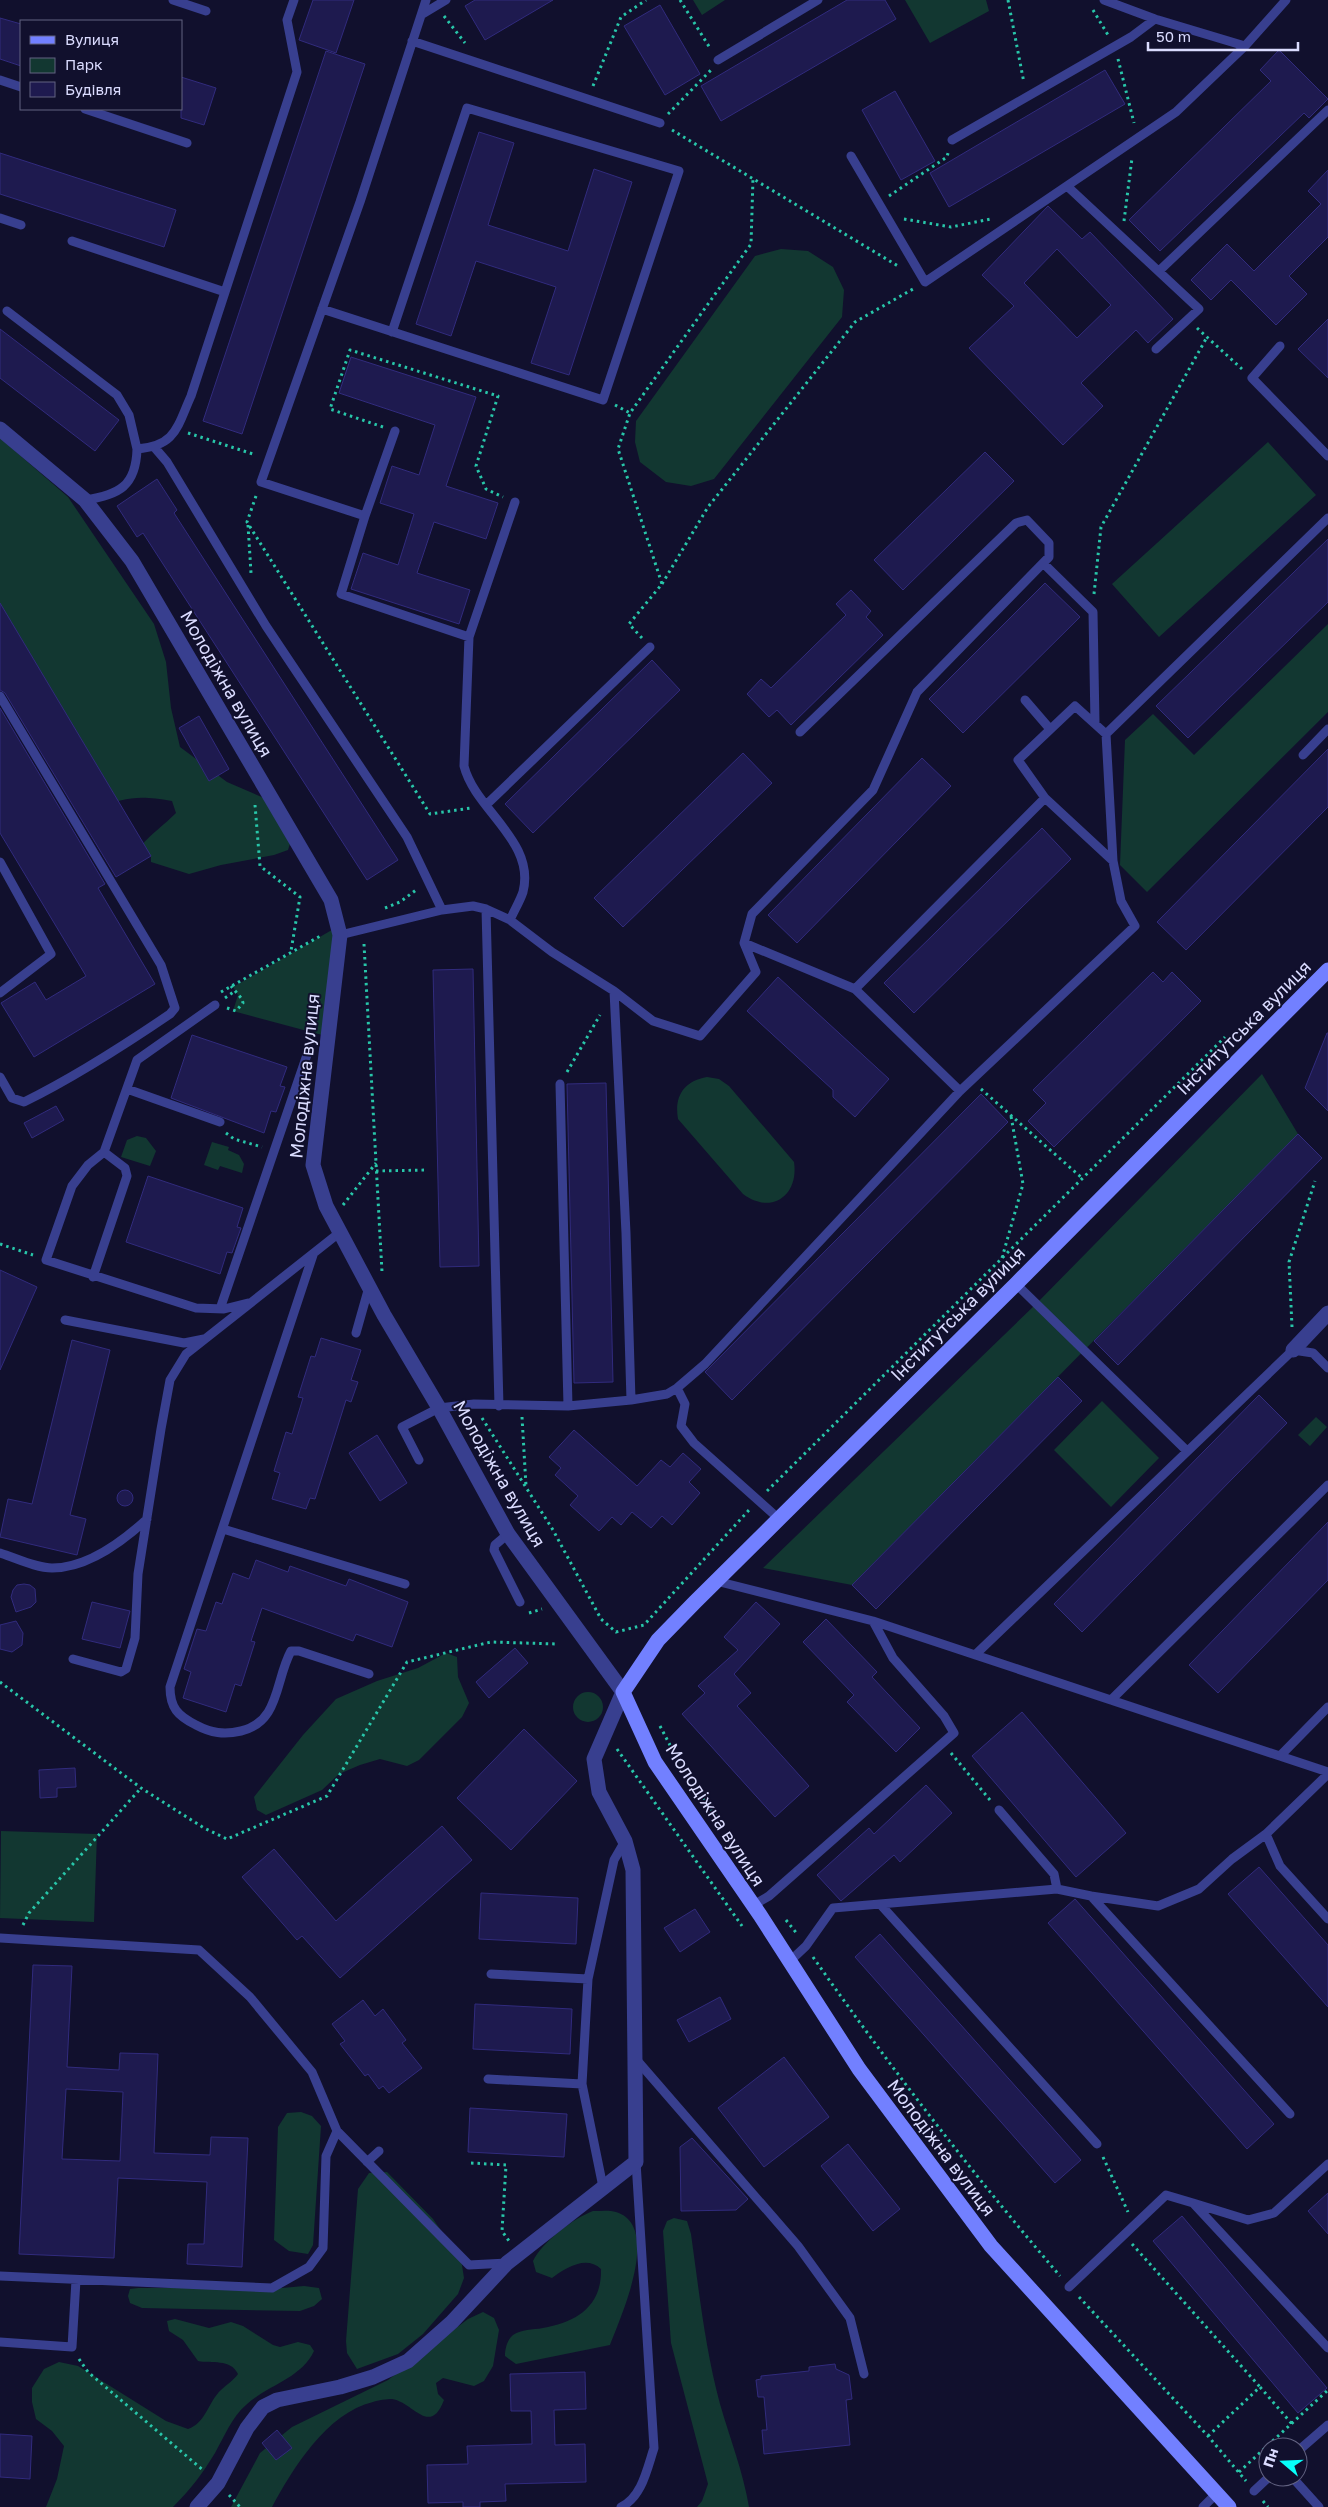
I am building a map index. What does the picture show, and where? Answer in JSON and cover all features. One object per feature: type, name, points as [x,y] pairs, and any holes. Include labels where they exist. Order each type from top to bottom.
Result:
[{"type":"street","name":"Молодіжна вулиця","points":[[0,428],[85,500],[132,562],[331,900],[339,931],[313,1165],[336,1226],[508,1534],[623,1692],[655,1762],[859,2069],[991,2246],[1229,2507]]},
{"type":"street","name":"Інститутська вулиця","points":[[623,1692],[658,1640],[1328,970]]},
{"type":"street","points":[[1293,1350],[1328,1313]]},
{"type":"street","points":[[197,2507],[218,2483],[246,2428],[263,2407],[277,2400],[340,2387],[373,2377],[408,2361],[452,2322],[512,2259],[636,2162],[633,1870],[625,1842],[599,1792],[594,1759],[623,1692]]},
{"type":"lane","points":[[173,0],[206,11]]},
{"type":"lane","points":[[137,449],[155,448],[173,436],[191,396],[296,72],[287,20],[294,0]]},
{"type":"lane","points":[[365,516],[261,482],[360,202],[426,0]]},
{"type":"lane","points":[[421,15],[446,0]]},
{"type":"lane","points":[[718,60],[818,0]]},
{"type":"lane","points":[[1104,0],[1155,19],[1245,46]]},
{"type":"lane","points":[[851,156],[926,282],[1176,112],[1245,46],[1286,0]]},
{"type":"lane","points":[[952,140],[1115,46],[1155,19]]},
{"type":"lane","points":[[412,41],[660,122]]},
{"type":"lane","points":[[0,80],[20,88]]},
{"type":"lane","points":[[322,309],[392,332],[603,400],[680,171],[467,108],[392,332]]},
{"type":"lane","points":[[89,110],[187,143]]},
{"type":"lane","points":[[1159,271],[1328,110]]},
{"type":"lane","points":[[1068,186],[1199,308],[1156,349]]},
{"type":"lane","points":[[0,218],[21,225]]},
{"type":"lane","points":[[72,241],[225,292]]},
{"type":"lane","points":[[8,311],[118,395],[129,415],[137,449],[133,477],[119,490],[102,497],[85,500]]},
{"type":"lane","points":[[1280,346],[1252,378],[1328,456]]},
{"type":"lane","points":[[395,431],[365,516],[341,594],[469,637]]},
{"type":"lane","points":[[155,448],[167,462],[254,606],[407,837],[429,879],[442,910]]},
{"type":"lane","points":[[510,920],[523,892],[523,864],[514,843],[468,780],[464,766],[469,637],[515,502]]},
{"type":"lane","points":[[1106,734],[1328,518]]},
{"type":"lane","points":[[339,931],[363,930],[442,910],[473,906],[486,909],[510,920],[552,952],[614,992],[653,1021],[700,1036],[756,972],[744,943],[752,914],[873,790],[917,692],[1049,557],[1049,543],[1027,520],[1016,523],[800,732]]},
{"type":"lane","points":[[1043,563],[1092,612],[1095,724]]},
{"type":"lane","points":[[486,806],[650,647]]},
{"type":"lane","points":[[0,696],[161,965],[175,1008],[170,1014],[106,1056],[60,1084],[24,1102],[12,1098],[0,1077]]},
{"type":"lane","points":[[1026,700],[1050,729]]},
{"type":"lane","points":[[419,1460],[402,1427],[439,1408],[474,1404],[568,1406],[631,1400],[667,1394],[677,1388],[705,1364],[960,1091],[1135,926],[1121,901],[1114,861],[1106,734],[1075,706],[1018,760],[1045,798],[1114,861]]},
{"type":"lane","points":[[1303,755],[1328,729]]},
{"type":"lane","points":[[855,989],[1045,798]]},
{"type":"lane","points":[[0,862],[51,954],[0,994]]},
{"type":"lane","points":[[486,909],[499,1406]]},
{"type":"lane","points":[[744,943],[855,989],[960,1091]]},
{"type":"lane","points":[[614,992],[626,1233],[631,1400]]},
{"type":"lane","points":[[216,1005],[137,1060],[104,1152],[88,1165],[72,1186],[40,1258],[93,1277],[196,1308],[220,1309],[253,1301]]},
{"type":"lane","points":[[220,1309],[309,1049]]},
{"type":"lane","points":[[560,1084],[568,1406]]},
{"type":"lane","points":[[127,1089],[220,1122]]},
{"type":"lane","points":[[93,1277],[127,1176],[125,1168],[104,1152]]},
{"type":"lane","points":[[73,1659],[121,1672],[126,1669],[135,1638],[138,1574],[170,1380],[186,1354],[313,1255],[336,1226]]},
{"type":"lane","points":[[313,1255],[170,1687],[170,1702],[183,1719],[209,1732],[230,1734],[253,1728],[269,1714],[291,1651],[299,1651],[369,1674]]},
{"type":"lane","points":[[1016,1284],[1187,1451]]},
{"type":"lane","points":[[356,1334],[369,1287]]},
{"type":"lane","points":[[65,1320],[184,1343],[204,1339]]},
{"type":"lane","points":[[975,1655],[1293,1350],[1313,1353],[1328,1368]]},
{"type":"lane","points":[[677,1388],[686,1404],[681,1426],[694,1443],[778,1518]]},
{"type":"lane","points":[[1111,1700],[1328,1485]]},
{"type":"lane","points":[[0,1553],[51,1569],[73,1566],[126,1539],[147,1519]]},
{"type":"lane","points":[[223,1529],[405,1584]]},
{"type":"lane","points":[[508,1534],[496,1545],[494,1550],[520,1602]]},
{"type":"lane","points":[[716,1581],[873,1622],[1328,1773],[1266,1834],[1232,1859],[1199,1888],[1158,1906],[1057,1889],[833,1908],[806,1946],[788,1962]]},
{"type":"lane","points":[[752,1906],[769,1896],[954,1733],[944,1716],[893,1658],[873,1622]]},
{"type":"lane","points":[[1280,1756],[1328,1707]]},
{"type":"lane","points":[[999,1810],[1054,1874],[1057,1889]]},
{"type":"lane","points":[[1266,1834],[1280,1866],[1328,1918]]},
{"type":"lane","points":[[604,2187],[582,2084],[588,1979],[614,1860],[625,1842]]},
{"type":"lane","points":[[1091,1896],[1290,2114]]},
{"type":"lane","points":[[880,1904],[1097,2144]]},
{"type":"lane","points":[[0,1938],[199,1950],[250,1997],[312,2072],[337,2131],[469,2265],[512,2259]]},
{"type":"lane","points":[[491,1974],[588,1979]]},
{"type":"lane","points":[[635,2058],[798,2246],[850,2318],[864,2374]]},
{"type":"lane","points":[[488,2079],[582,2084]]},
{"type":"lane","points":[[0,2276],[272,2288],[309,2267],[323,2248],[326,2156],[337,2131]]},
{"type":"lane","points":[[367,2162],[380,2151]]},
{"type":"lane","points":[[621,2507],[628,2504],[640,2489],[654,2448],[636,2162]]},
{"type":"lane","points":[[1069,2286],[1166,2195],[1248,2220],[1274,2213],[1328,2164]]},
{"type":"lane","points":[[1193,2202],[1328,2348]]},
{"type":"lane","points":[[0,2342],[72,2347],[76,2280]]},
{"type":"lane","points":[[1308,2442],[1328,2425]]},
{"type":"lane","points":[[1254,2491],[1258,2487]]},
{"type":"lane","points":[[1301,2487],[1319,2507]]},
{"type":"lane","points":[[1203,2507],[1217,2493]]},
{"type":"path","points":[[587,98],[620,17],[646,0]]},
{"type":"path","points":[[680,0],[718,60],[707,76],[660,122],[901,267]]},
{"type":"path","points":[[1008,0],[1026,97]]},
{"type":"path","points":[[436,6],[470,49]]},
{"type":"path","points":[[1091,8],[1115,46],[1136,139],[1122,236]]},
{"type":"path","points":[[879,203],[947,157],[952,140]]},
{"type":"path","points":[[662,584],[618,450],[630,413],[751,244],[753,178]]},
{"type":"path","points":[[886,216],[951,227],[995,218]]},
{"type":"path","points":[[650,647],[629,624],[662,584],[708,507],[855,322],[926,282]]},
{"type":"path","points":[[1188,319],[1252,378]]},
{"type":"path","points":[[1092,612],[1101,527],[1207,337]]},
{"type":"path","points":[[395,431],[330,409],[350,350],[498,396],[476,466],[486,489],[515,502]]},
{"type":"path","points":[[176,429],[268,459]]},
{"type":"path","points":[[254,606],[248,523],[261,482]]},
{"type":"path","points":[[248,523],[430,814],[486,806]]},
{"type":"path","points":[[255,770],[259,863],[300,897],[291,952]]},
{"type":"path","points":[[382,909],[400,902],[429,879]]},
{"type":"path","points":[[363,930],[382,1277]]},
{"type":"path","points":[[217,994],[291,952],[339,931]]},
{"type":"path","points":[[231,986],[243,1001],[238,1010],[231,1009]]},
{"type":"path","points":[[560,1084],[614,992]]},
{"type":"path","points":[[474,1404],[553,1530],[601,1619],[616,1632],[644,1625],[757,1501],[1225,1037]]},
{"type":"path","points":[[971,1080],[1082,1178]]},
{"type":"path","points":[[1002,1258],[1023,1184],[1011,1116]]},
{"type":"path","points":[[225,1132],[234,1139],[275,1150]]},
{"type":"path","points":[[336,1226],[376,1163]]},
{"type":"path","points":[[376,1171],[428,1170]]},
{"type":"path","points":[[1293,1350],[1289,1262],[1315,1181]]},
{"type":"path","points":[[0,1244],[40,1258]]},
{"type":"path","points":[[521,1406],[526,1486]]},
{"type":"path","points":[[0,1682],[141,1788],[204,1828],[227,1839],[327,1796],[407,1662],[491,1642],[557,1644]]},
{"type":"path","points":[[659,1724],[672,1749],[726,1831]]},
{"type":"path","points":[[606,1734],[742,1926]]},
{"type":"path","points":[[943,1742],[999,1810]]},
{"type":"path","points":[[15,1938],[29,1914],[141,1788]]},
{"type":"path","points":[[769,1896],[908,2090],[988,2192],[1069,2286],[1208,2436],[1268,2507]]},
{"type":"path","points":[[1097,2144],[1134,2224]]},
{"type":"path","points":[[471,2163],[506,2165],[502,2231],[512,2259]]},
{"type":"path","points":[[1123,2234],[1292,2424]]},
{"type":"path","points":[[72,2347],[88,2372],[218,2483]]},
{"type":"path","points":[[1208,2436],[1260,2387]]},
{"type":"path","points":[[1239,2472],[1328,2390]]},
{"type":"green space","points":[[693,0],[725,0],[702,15]]},
{"type":"green space","points":[[905,0],[986,0],[989,11],[930,43]]},
{"type":"green space","points":[[781,249],[808,251],[833,267],[844,290],[842,317],[714,479],[691,486],[666,482],[640,462],[635,442],[636,421],[755,256]]},
{"type":"green space","points":[[0,438],[68,497],[154,624],[166,662],[171,708],[180,747],[227,782],[264,798],[293,834],[288,850],[274,855],[221,865],[189,874],[151,862],[151,856],[141,846],[176,813],[172,801],[133,798],[94,809],[0,606]]},
{"type":"green space","points":[[1268,442],[1316,495],[1159,637],[1112,584]]},
{"type":"green space","points":[[1328,624],[1328,712],[1147,892],[1120,865],[1125,740],[1153,714],[1194,755]]},
{"type":"green space","points":[[337,927],[326,1036],[233,1011],[238,995],[233,987]]},
{"type":"green space","points":[[1262,1074],[1298,1134],[852,1585],[763,1568],[1036,1304]]},
{"type":"green space","points":[[707,1077],[719,1079],[729,1086],[794,1162],[792,1184],[781,1199],[763,1203],[743,1194],[678,1119],[678,1103],[682,1091],[692,1082]]},
{"type":"green space","points":[[137,1136],[146,1138],[156,1151],[150,1166],[121,1157],[127,1140]]},
{"type":"green space","points":[[212,1142],[229,1147],[228,1150],[239,1155],[244,1164],[242,1173],[220,1166],[218,1170],[204,1165]]},
{"type":"green space","points":[[1102,1401],[1159,1458],[1111,1507],[1054,1450]]},
{"type":"green space","points":[[1316,1417],[1327,1427],[1310,1446],[1298,1435]]},
{"type":"green space","points":[[446,1653],[457,1657],[458,1677],[469,1703],[462,1717],[419,1760],[407,1766],[380,1759],[360,1765],[339,1774],[322,1790],[266,1815],[257,1810],[254,1797],[303,1735],[336,1699],[377,1681],[418,1668]]},
{"type":"green space","points":[[588,1692],[599,1696],[603,1707],[599,1718],[588,1722],[577,1718],[573,1707],[577,1696]]},
{"type":"green space","points":[[1,1831],[97,1834],[94,1922],[0,1918]]},
{"type":"green space","points":[[301,2112],[312,2116],[321,2126],[313,2245],[308,2254],[289,2251],[274,2240],[278,2127],[287,2113]]},
{"type":"green space","points":[[387,2172],[433,2219],[461,2259],[464,2278],[458,2294],[423,2334],[398,2354],[357,2369],[347,2353],[346,2341],[358,2189],[369,2173]]},
{"type":"green space","points":[[593,2211],[616,2212],[629,2221],[636,2235],[637,2253],[634,2273],[629,2294],[610,2345],[516,2364],[505,2356],[509,2339],[513,2335],[566,2322],[576,2317],[592,2303],[600,2282],[601,2269],[589,2263],[576,2264],[552,2278],[536,2272],[533,2261],[544,2246],[559,2232],[585,2214]]},
{"type":"green space","points":[[674,2218],[687,2221],[691,2234],[710,2362],[749,2507],[697,2507],[702,2501],[708,2484],[671,2343],[663,2231],[667,2221]]},
{"type":"green space","points":[[304,2286],[319,2288],[322,2299],[314,2306],[300,2311],[142,2308],[130,2303],[128,2296],[130,2289],[138,2288],[282,2288]]},
{"type":"green space","points":[[483,2312],[494,2318],[499,2330],[493,2366],[484,2381],[474,2386],[443,2378],[436,2383],[438,2394],[444,2400],[439,2411],[433,2416],[427,2417],[400,2401],[392,2399],[377,2401],[356,2408],[326,2430],[313,2444],[290,2476],[272,2507],[231,2507],[260,2453],[292,2427],[388,2380],[468,2319]]},
{"type":"green space","points":[[175,2319],[209,2328],[231,2322],[243,2326],[273,2345],[280,2347],[298,2342],[310,2345],[314,2351],[301,2368],[254,2398],[241,2410],[232,2421],[206,2467],[191,2488],[173,2507],[46,2507],[57,2479],[64,2446],[52,2431],[36,2419],[32,2402],[32,2388],[44,2369],[59,2362],[78,2366],[166,2421],[188,2429],[199,2422],[217,2395],[238,2374],[235,2369],[226,2364],[198,2361],[183,2340],[169,2331],[167,2321]]},
{"type":"building","points":[[313,0],[354,0],[336,53],[299,40]]},
{"type":"building","points":[[475,0],[553,0],[485,40],[465,6]]},
{"type":"building","points":[[847,0],[885,0],[896,19],[721,121],[701,86]]},
{"type":"building","points":[[660,5],[700,74],[665,95],[624,26]]},
{"type":"building","points":[[0,18],[20,24],[20,66],[0,59]]},
{"type":"building","points":[[1279,50],[1328,99],[1309,118],[1304,113],[1160,251],[1129,220],[1271,81],[1260,70]]},
{"type":"building","points":[[326,51],[365,64],[242,434],[203,421]]},
{"type":"building","points":[[1105,70],[1125,104],[949,207],[930,173]]},
{"type":"building","points":[[182,77],[216,88],[204,125],[181,118]]},
{"type":"building","points":[[895,91],[935,161],[901,180],[862,110]]},
{"type":"building","points":[[479,132],[514,143],[488,225],[568,251],[594,169],[632,182],[569,375],[531,363],[556,287],[476,261],[451,336],[416,324]]},
{"type":"building","points":[[0,153],[176,210],[164,247],[0,194]]},
{"type":"building","points":[[1328,170],[1328,237],[1289,276],[1307,294],[1276,325],[1231,280],[1211,300],[1191,280],[1227,244],[1254,271],[1321,204],[1308,191]]},
{"type":"building","points":[[1048,206],[1082,239],[1090,232],[1173,319],[1148,343],[1136,330],[1081,383],[1103,406],[1063,445],[969,348],[1014,306],[982,275]],"holes":[[[1057,249],[1111,305],[1077,338],[1024,283]]]},
{"type":"building","points":[[1328,319],[1328,378],[1298,349]]},
{"type":"building","points":[[0,329],[119,420],[95,451],[0,378]]},
{"type":"building","points":[[351,357],[476,397],[446,486],[498,503],[486,539],[434,522],[417,573],[470,590],[459,624],[351,589],[363,553],[398,565],[414,514],[380,503],[392,466],[419,475],[435,425],[339,393]]},
{"type":"building","points":[[985,452],[1014,481],[903,590],[874,560]]},
{"type":"building","points":[[157,479],[177,510],[174,513],[398,860],[367,880],[143,533],[137,537],[117,506]]},
{"type":"building","points":[[1328,539],[1328,602],[1188,738],[1156,706]]},
{"type":"building","points":[[1045,583],[1080,617],[963,733],[929,699]]},
{"type":"building","points":[[851,590],[871,611],[866,617],[883,635],[791,725],[777,710],[769,717],[747,694],[761,679],[771,688],[846,615],[836,604]]},
{"type":"building","points":[[0,603],[151,856],[116,877],[5,693],[0,690]]},
{"type":"building","points":[[652,660],[680,690],[533,833],[505,804]]},
{"type":"building","points":[[0,708],[105,884],[98,888],[155,984],[34,1057],[1,1003],[35,982],[46,1000],[86,976],[0,833]]},
{"type":"building","points":[[199,716],[229,769],[209,781],[179,728]]},
{"type":"building","points":[[1328,749],[1328,807],[1186,950],[1157,922]]},
{"type":"building","points":[[743,753],[772,783],[623,927],[594,898]]},
{"type":"building","points":[[922,758],[951,786],[797,943],[768,915]]},
{"type":"building","points":[[1042,828],[1071,859],[914,1013],[884,983]]},
{"type":"building","points":[[473,969],[479,1266],[440,1267],[433,970]]},
{"type":"building","points":[[1153,972],[1163,982],[1172,972],[1201,1001],[1054,1147],[1028,1121],[1046,1103],[1033,1090]]},
{"type":"building","points":[[778,977],[889,1079],[855,1117],[833,1097],[833,1090],[747,1011]]},
{"type":"building","points":[[1328,1033],[1328,1111],[1305,1088]]},
{"type":"building","points":[[192,1035],[287,1067],[280,1086],[285,1087],[276,1112],[271,1111],[264,1133],[171,1098]]},
{"type":"building","points":[[606,1083],[613,1382],[574,1383],[567,1084]]},
{"type":"building","points":[[981,1094],[1008,1122],[732,1400],[705,1372]]},
{"type":"building","points":[[56,1106],[64,1120],[32,1138],[24,1123]]},
{"type":"building","points":[[1298,1134],[1322,1158],[1118,1365],[1094,1341]]},
{"type":"building","points":[[148,1176],[243,1208],[237,1227],[241,1228],[232,1253],[227,1252],[220,1274],[126,1242]]},
{"type":"building","points":[[0,1270],[37,1287],[0,1370]]},
{"type":"building","points":[[321,1338],[361,1350],[351,1380],[358,1382],[351,1402],[346,1400],[315,1499],[310,1498],[306,1509],[272,1499],[280,1473],[274,1471],[286,1432],[292,1434],[303,1398],[298,1397],[311,1356],[315,1357]]},
{"type":"building","points":[[72,1340],[110,1350],[70,1515],[86,1519],[77,1555],[0,1537],[8,1499],[32,1504]]},
{"type":"building","points":[[1058,1377],[1082,1401],[876,1609],[852,1585]]},
{"type":"building","points":[[1259,1395],[1287,1423],[1082,1632],[1054,1604]]},
{"type":"building","points":[[574,1430],[637,1486],[661,1460],[670,1467],[683,1453],[701,1469],[689,1482],[700,1493],[672,1525],[662,1516],[651,1528],[632,1512],[621,1525],[612,1517],[599,1531],[570,1505],[578,1496],[555,1475],[561,1468],[549,1457]]},
{"type":"building","points":[[377,1435],[407,1483],[380,1501],[349,1453]]},
{"type":"building","points":[[122,1490],[128,1490],[133,1495],[131,1504],[122,1506],[117,1501],[117,1495]]},
{"type":"building","points":[[1328,1522],[1328,1580],[1218,1693],[1189,1665]]},
{"type":"building","points":[[256,1560],[288,1572],[290,1566],[346,1586],[349,1579],[408,1602],[392,1647],[356,1634],[353,1641],[262,1608],[251,1641],[255,1642],[241,1686],[235,1684],[226,1712],[183,1698],[191,1672],[184,1669],[197,1629],[206,1631],[216,1602],[222,1604],[233,1573],[249,1579]]},
{"type":"building","points":[[17,1585],[30,1585],[35,1589],[36,1602],[31,1607],[16,1612],[11,1597],[13,1590]]},
{"type":"building","points":[[92,1602],[130,1611],[120,1648],[82,1639]]},
{"type":"building","points":[[756,1602],[780,1624],[734,1674],[751,1693],[737,1706],[809,1786],[775,1817],[682,1714],[705,1693],[698,1686],[738,1650],[724,1637]]},
{"type":"building","points":[[826,1619],[877,1672],[872,1677],[920,1728],[896,1752],[847,1702],[854,1695],[803,1642]]},
{"type":"building","points":[[16,1621],[23,1633],[22,1645],[12,1652],[0,1649],[0,1625]]},
{"type":"building","points":[[515,1648],[528,1663],[489,1698],[476,1682]]},
{"type":"building","points":[[1022,1712],[1126,1833],[1076,1877],[972,1756]]},
{"type":"building","points":[[524,1729],[577,1781],[511,1850],[457,1798]]},
{"type":"building","points":[[75,1768],[76,1787],[57,1788],[57,1797],[40,1798],[39,1770]]},
{"type":"building","points":[[926,1785],[952,1813],[900,1862],[894,1855],[841,1901],[817,1875],[869,1828],[874,1834]]},
{"type":"building","points":[[442,1826],[472,1860],[340,1978],[302,1936],[297,1940],[242,1877],[274,1849],[336,1921]]},
{"type":"building","points":[[1259,1867],[1328,1945],[1328,2007],[1228,1894]]},
{"type":"building","points":[[481,1893],[578,1898],[576,1944],[479,1939]]},
{"type":"building","points":[[1075,1899],[1274,2124],[1247,2149],[1048,1923]]},
{"type":"building","points":[[695,1909],[710,1932],[680,1952],[664,1928]]},
{"type":"building","points":[[880,1934],[1081,2160],[1055,2183],[855,1957]]},
{"type":"building","points":[[33,1965],[72,1966],[67,2067],[119,2070],[120,2053],[158,2054],[154,2153],[210,2155],[211,2137],[248,2138],[242,2267],[187,2264],[188,2244],[204,2244],[207,2182],[118,2178],[114,2258],[19,2254]],"holes":[[[66,2089],[123,2092],[120,2161],[62,2159]]]},
{"type":"building","points":[[720,1997],[731,2019],[689,2042],[677,2020]]},
{"type":"building","points":[[363,2000],[375,2016],[383,2009],[406,2040],[402,2043],[422,2068],[389,2093],[383,2086],[379,2089],[368,2074],[365,2076],[340,2044],[345,2041],[332,2024]]},
{"type":"building","points":[[475,2004],[572,2009],[570,2054],[473,2049]]},
{"type":"building","points":[[784,2057],[829,2117],[764,2167],[718,2108]]},
{"type":"building","points":[[470,2108],[567,2114],[564,2157],[468,2152]]},
{"type":"building","points":[[692,2138],[748,2199],[736,2210],[681,2211],[680,2147]]},
{"type":"building","points":[[848,2144],[900,2209],[873,2231],[821,2166]]},
{"type":"building","points":[[1328,2193],[1328,2234],[1308,2211]]},
{"type":"building","points":[[1182,2216],[1327,2388],[1298,2413],[1153,2241]]},
{"type":"building","points":[[835,2364],[836,2369],[849,2375],[852,2399],[846,2400],[850,2445],[764,2454],[762,2430],[767,2430],[764,2397],[758,2397],[756,2380],[761,2379],[761,2376],[809,2371],[809,2367]]},
{"type":"building","points":[[585,2372],[586,2409],[554,2410],[555,2445],[585,2444],[586,2482],[505,2484],[506,2501],[480,2502],[480,2507],[463,2507],[463,2502],[428,2503],[427,2465],[468,2464],[467,2446],[532,2444],[531,2411],[511,2411],[510,2374]]},
{"type":"building","points":[[277,2430],[292,2448],[276,2460],[262,2443]]},
{"type":"building","points":[[0,2434],[32,2436],[30,2479],[0,2477]]}]
